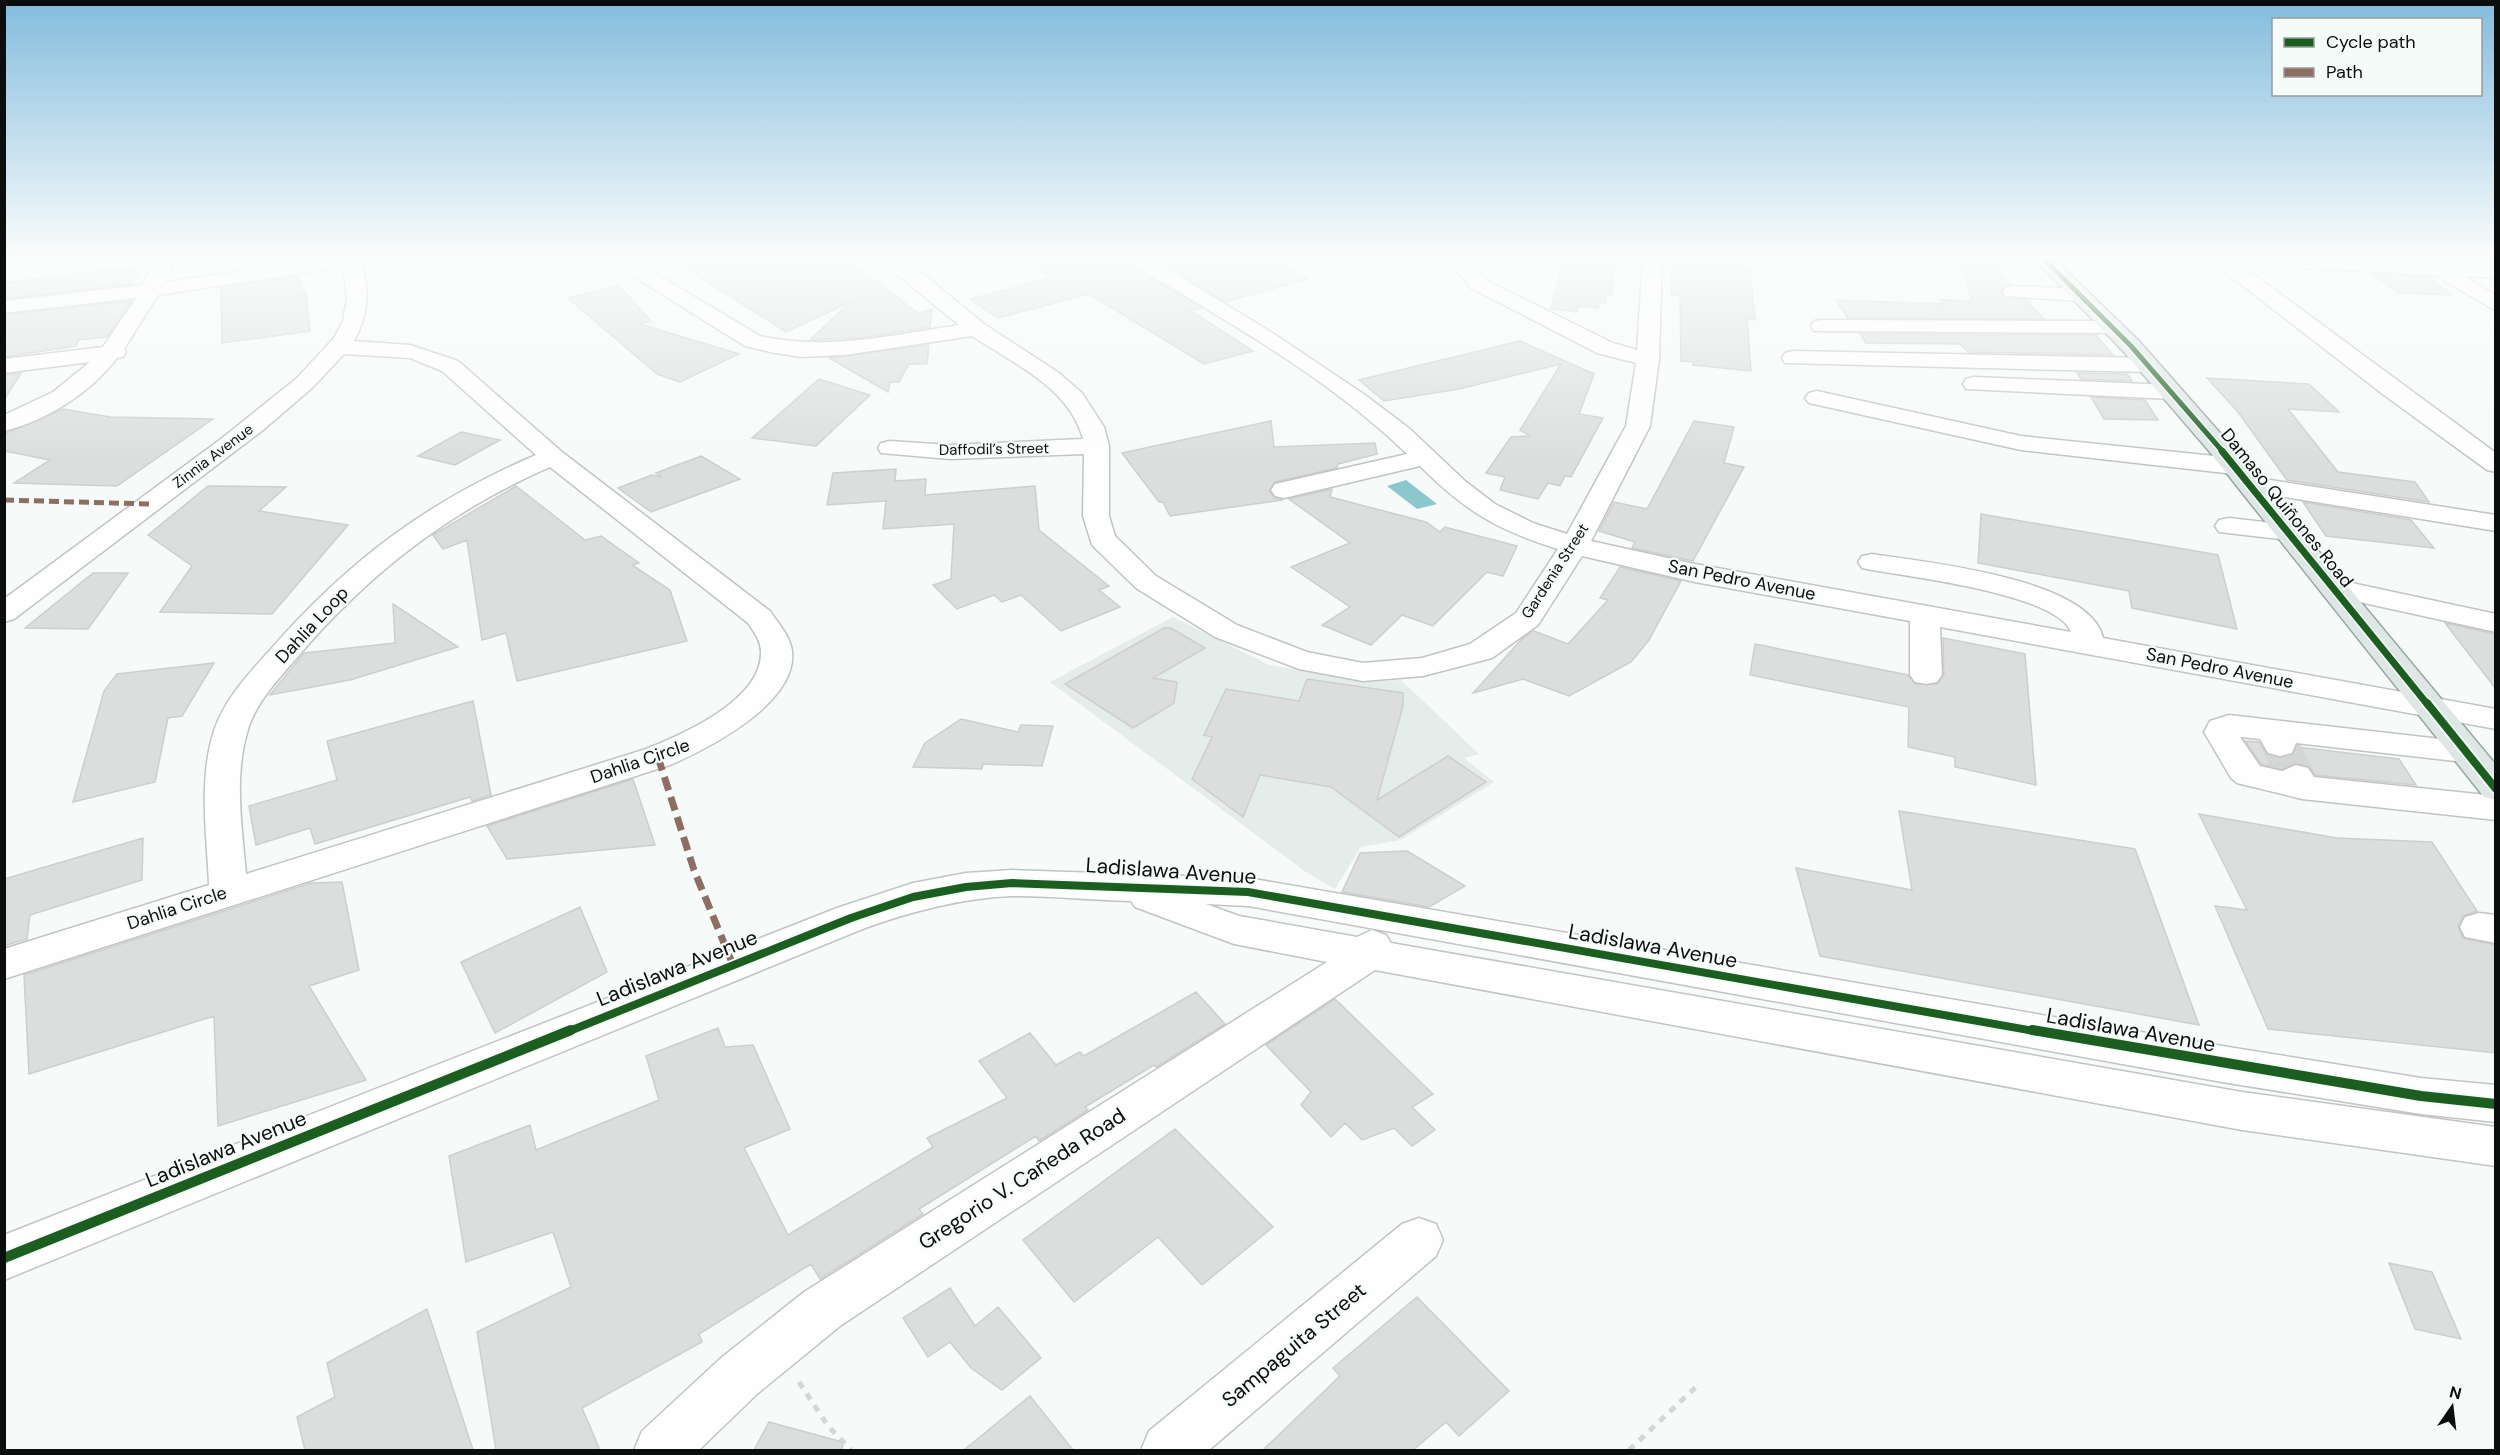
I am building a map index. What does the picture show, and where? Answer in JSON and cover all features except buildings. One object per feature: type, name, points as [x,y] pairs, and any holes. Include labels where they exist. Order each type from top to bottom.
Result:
[{"type":"main road","name":"Damaso Quiñones Road","points":[[2112,327],[2147,364],[2242,475],[2496,789]]},
{"type":"street","points":[[4,424],[66,396],[115,352],[131,326]]},
{"type":"street","name":"Zinnia Avenue","points":[[4,613],[249,429],[284,400],[338,347],[351,326]]},
{"type":"street","points":[[728,326],[753,341],[801,350],[845,348],[976,329]]},
{"type":"street","name":"Gardenia Street","points":[[972,326],[1051,378],[1074,398],[1092,427],[1097,446],[1096,516],[1102,539],[1146,582],[1226,631],[1299,660],[1363,672],[1423,667],[1481,651],[1527,619],[1575,545],[1638,426],[1648,359],[1650,326]]},
{"type":"street","name":"San Pedro Avenue","points":[[1247,326],[1388,423],[1468,496],[1501,519],[1575,545],[1695,573],[2496,719]]},
{"type":"street","points":[[1561,326],[1605,348],[1648,359]]},
{"type":"street","points":[[1821,326],[2112,327]]},
{"type":"street","points":[[2308,326],[2496,465]]},
{"type":"street","name":"Dahlia Circle","points":[[4,964],[658,757],[692,744],[729,721],[752,702],[772,673],[777,654],[772,635],[759,616],[553,458],[450,366],[435,357],[411,351],[338,347]]},
{"type":"street","points":[[4,366],[115,352]]},
{"type":"street","points":[[1793,358],[2147,364]]},
{"type":"street","points":[[1974,384],[2171,392]]},
{"type":"street","points":[[1817,398],[2021,443],[2242,475],[2496,523]]},
{"type":"street","name":"Daffodil’s Street","points":[[890,448],[950,452],[1097,446]]},
{"type":"street","points":[[1284,490],[1425,457]]},
{"type":"street","name":"Dahlia Loop","points":[[228,892],[223,772],[231,731],[248,696],[297,636],[358,577],[413,532],[461,500],[553,458]]},
{"type":"street","points":[[2229,526],[2288,532]]},
{"type":"street","points":[[1872,562],[2020,590],[2064,608],[2085,626],[2089,643]]},
{"type":"street","points":[[2333,588],[2496,623]]},
{"type":"street","points":[[1925,614],[1926,675]]},
{"type":"street","points":[[2464,751],[2276,737],[2229,725],[2222,728],[2221,732],[2243,770],[2249,775],[2496,808]]},
{"type":"street","name":"Ladislawa Avenue","points":[[4,1257],[851,918],[913,897],[966,886],[1012,883],[1068,883],[1125,888],[1234,930],[1375,935],[1934,1014],[2325,1081],[2496,1104]]},
{"type":"street","name":"Ladislawa Avenue","points":[[1375,935],[1941,1057],[2242,1111],[2496,1147]]},
{"type":"street","name":"Gregorio V. Cañeda Road","points":[[661,1450],[774,1345],[848,1292],[1375,935]]},
{"type":"street","points":[[1934,1014],[1941,1057]]},
{"type":"street","name":"Sampaguita Street","points":[[1168,1450],[1419,1240]]},
{"type":"path","points":[[774,1345],[828,1426],[851,1450]]},
{"type":"path","points":[[1629,1450],[1697,1386]]},
{"type":"shaded area","points":[[1173,617],[1269,665],[1368,682],[1401,680],[1479,754],[1464,758],[1494,782],[1401,840],[1361,847],[1335,889],[1306,872],[1050,682]]},
{"type":"water","points":[[1406,480],[1437,504],[1417,509],[1387,486]]},
{"type":"tunnel","points":[[2280,745],[2296,776]]},
{"type":"marked path","points":[[4,500],[150,504]]},
{"type":"marked path","points":[[658,757],[694,870],[733,965]]},
{"type":"cycle path","points":[[2111,326],[2218,446],[2496,789]]},
{"type":"cycle path","points":[[4,1258],[851,918],[913,897],[966,887],[1012,883],[1248,892],[2222,1064],[2421,1096],[2496,1104]]}]
